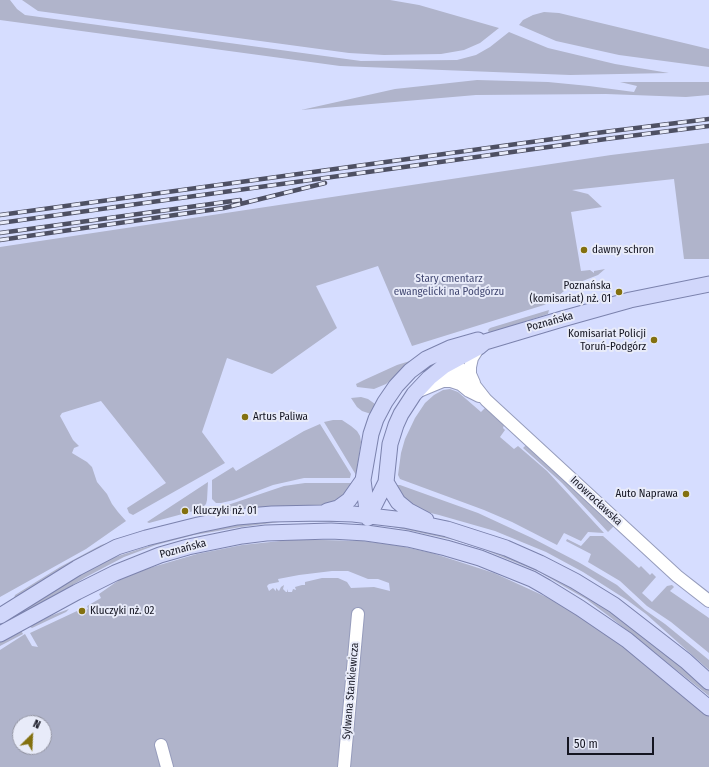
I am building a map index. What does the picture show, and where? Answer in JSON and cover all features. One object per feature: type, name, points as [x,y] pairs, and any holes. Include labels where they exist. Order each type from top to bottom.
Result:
[{"type":"main road","name":"Poznańska","points":[[3,628],[114,573],[160,555],[188,547],[228,538],[266,533],[331,531],[366,533],[369,516],[386,482],[390,444],[401,414],[414,394],[446,357],[475,341],[480,340],[482,345],[562,319],[630,300],[709,284]]},
{"type":"main road","name":"Poznańska","points":[[369,516],[363,480],[371,434],[376,419],[396,386],[410,371],[426,359],[446,357]]},
{"type":"main road","name":"Poznańska","points":[[322,512],[338,508],[349,500],[363,480]]},
{"type":"main road","points":[[386,482],[398,502],[409,511],[428,522],[447,530]]},
{"type":"main road","name":"Poznańska","points":[[0,616],[77,568],[117,547],[174,531],[237,517],[272,514],[322,512],[369,516]]},
{"type":"main road","points":[[369,516],[404,520],[447,530],[506,548],[540,563],[575,581],[614,604],[686,661],[709,682]]},
{"type":"main road","points":[[366,533],[414,541],[457,551],[496,564],[532,579],[580,608],[627,640],[709,708]]},
{"type":"street","points":[[475,386],[469,369],[472,358],[482,345]]},
{"type":"street","points":[[446,357],[452,377],[462,386],[484,398]]},
{"type":"street","points":[[446,357],[456,365],[484,398]]},
{"type":"street","points":[[414,394],[443,381],[450,381],[462,386]]},
{"type":"street","name":"Inowrocławska","points":[[484,398],[677,576],[709,601]]},
{"type":"street","name":"Sylwana Stankiewicza","points":[[344,767],[358,614]]},
{"type":"street","points":[[161,745],[167,767]]},
{"type":"green space","points":[[0,0],[10,0],[17,9],[25,15],[361,61],[457,60],[476,55],[490,47],[509,32],[548,48],[615,64],[669,73],[570,75],[340,66],[0,20]]},
{"type":"green space","points":[[22,0],[390,0],[419,5],[499,28],[480,43],[464,50],[441,54],[384,55],[349,53],[38,11]]},
{"type":"green space","points":[[544,12],[559,13],[709,49],[709,67],[619,55],[556,41],[519,25],[523,20]]},
{"type":"green space","points":[[477,80],[548,82],[634,92],[637,86],[620,82],[709,82],[709,95],[686,97],[606,94],[476,95],[301,110],[395,89]]},
{"type":"green space","name":"Stary cmentarz ewangelicki na Podgórzu","points":[[709,143],[709,259],[684,259],[674,179],[572,190],[588,194],[602,207],[571,212],[581,271],[590,270],[594,273],[594,271],[605,269],[598,275],[570,286],[552,301],[544,305],[412,346],[378,266],[316,286],[337,328],[272,374],[227,358],[202,432],[225,463],[133,515],[129,513],[127,508],[166,483],[101,401],[62,413],[60,416],[73,440],[79,446],[74,448],[72,453],[87,462],[92,467],[97,482],[126,521],[86,549],[0,597],[0,247],[611,155]]},
{"type":"green space","points":[[549,310],[548,314],[489,333],[488,330],[490,328]]},
{"type":"green space","points":[[410,361],[410,363],[386,384],[374,389],[357,387],[356,384],[364,380],[397,365]]},
{"type":"green space","points":[[450,389],[458,392],[481,412],[485,408],[504,425],[503,428],[505,430],[500,437],[514,449],[518,446],[547,471],[604,533],[588,532],[581,541],[564,533],[557,545],[512,522],[484,510],[400,479],[398,475],[401,453],[405,439],[415,418],[425,403],[434,395],[443,390]]},
{"type":"green space","points":[[361,397],[368,399],[375,404],[371,414],[362,411],[357,407],[351,398]]},
{"type":"green space","points":[[342,420],[357,431],[360,436],[361,442],[356,475],[324,422]]},
{"type":"green space","points":[[320,424],[351,474],[350,478],[304,478],[273,485],[234,500],[221,503],[216,503],[212,499],[212,480],[233,467],[236,471],[304,431]]},
{"type":"green space","points":[[526,445],[614,526],[608,532],[562,483],[523,448]]},
{"type":"green space","points":[[208,482],[206,504],[201,509],[149,523],[147,522]]},
{"type":"green space","points":[[305,483],[354,483],[346,497],[328,505],[218,510],[207,512],[284,486]]},
{"type":"green space","points":[[394,485],[400,485],[478,513],[532,538],[580,563],[617,585],[645,610],[665,624],[709,660],[709,670],[646,614],[583,572],[546,552],[495,531],[418,510],[407,504]]},
{"type":"green space","points":[[340,519],[340,522],[287,521],[241,527],[194,535],[156,545],[124,557],[86,577],[23,615],[20,609],[106,560],[161,542],[223,527],[251,523],[276,520]]},
{"type":"green space","points":[[164,525],[155,532],[15,600],[14,598],[15,595],[60,567],[101,545]]},
{"type":"green space","points":[[384,525],[420,529],[486,547],[553,576],[600,603],[709,687],[709,696],[586,599],[539,572],[485,550],[454,540]]},
{"type":"green space","points":[[590,536],[603,536],[639,568],[641,566],[650,575],[652,573],[656,577],[642,593],[652,602],[667,586],[672,585],[674,587],[670,591],[709,618],[709,653],[671,622],[647,606],[620,581],[588,562],[591,554],[566,541],[567,539],[581,546]]},
{"type":"green space","points":[[290,540],[363,541],[400,546],[432,553],[494,573],[553,600],[598,627],[709,713],[709,767],[0,767],[0,650],[25,634],[32,646],[38,647],[30,633],[77,611],[79,613],[88,609],[87,606],[101,598],[99,594],[119,580],[146,569],[197,554],[242,545]],"holes":[[[332,571],[348,571],[368,579],[378,579],[389,583],[390,591],[374,587],[351,588],[347,582],[338,578],[322,578],[305,582],[305,585],[295,587],[296,590],[293,589],[292,592],[288,592],[287,589],[286,592],[283,589],[284,585],[279,591],[276,588],[276,591],[273,588],[269,591],[267,586],[269,584],[279,582],[278,579],[299,575]]]},
{"type":"green space","points":[[69,609],[66,612],[32,628],[28,624]]},
{"type":"green space","points":[[20,628],[23,634],[0,646],[0,640]]},
{"type":"railway","points":[[0,215],[604,132],[709,119]]},
{"type":"railway","points":[[0,223],[709,126]]},
{"type":"railway","points":[[0,240],[224,208],[325,183]]},
{"type":"railway","points":[[0,233],[240,200]]},
{"type":"place","name":"dawny schron","points":[[584,250]]},
{"type":"place","name":"Poznańska (komisariat) nż. 01","points":[[619,292]]},
{"type":"place","name":"Komisariat Policji Toruń-Podgórz","points":[[654,340]]},
{"type":"place","name":"Artus Paliwa","points":[[245,417]]},
{"type":"place","name":"Auto Naprawa","points":[[686,494]]},
{"type":"place","name":"Kluczyki nż. 01","points":[[185,511]]},
{"type":"place","name":"Kluczyki nż. 02","points":[[82,611]]}]
